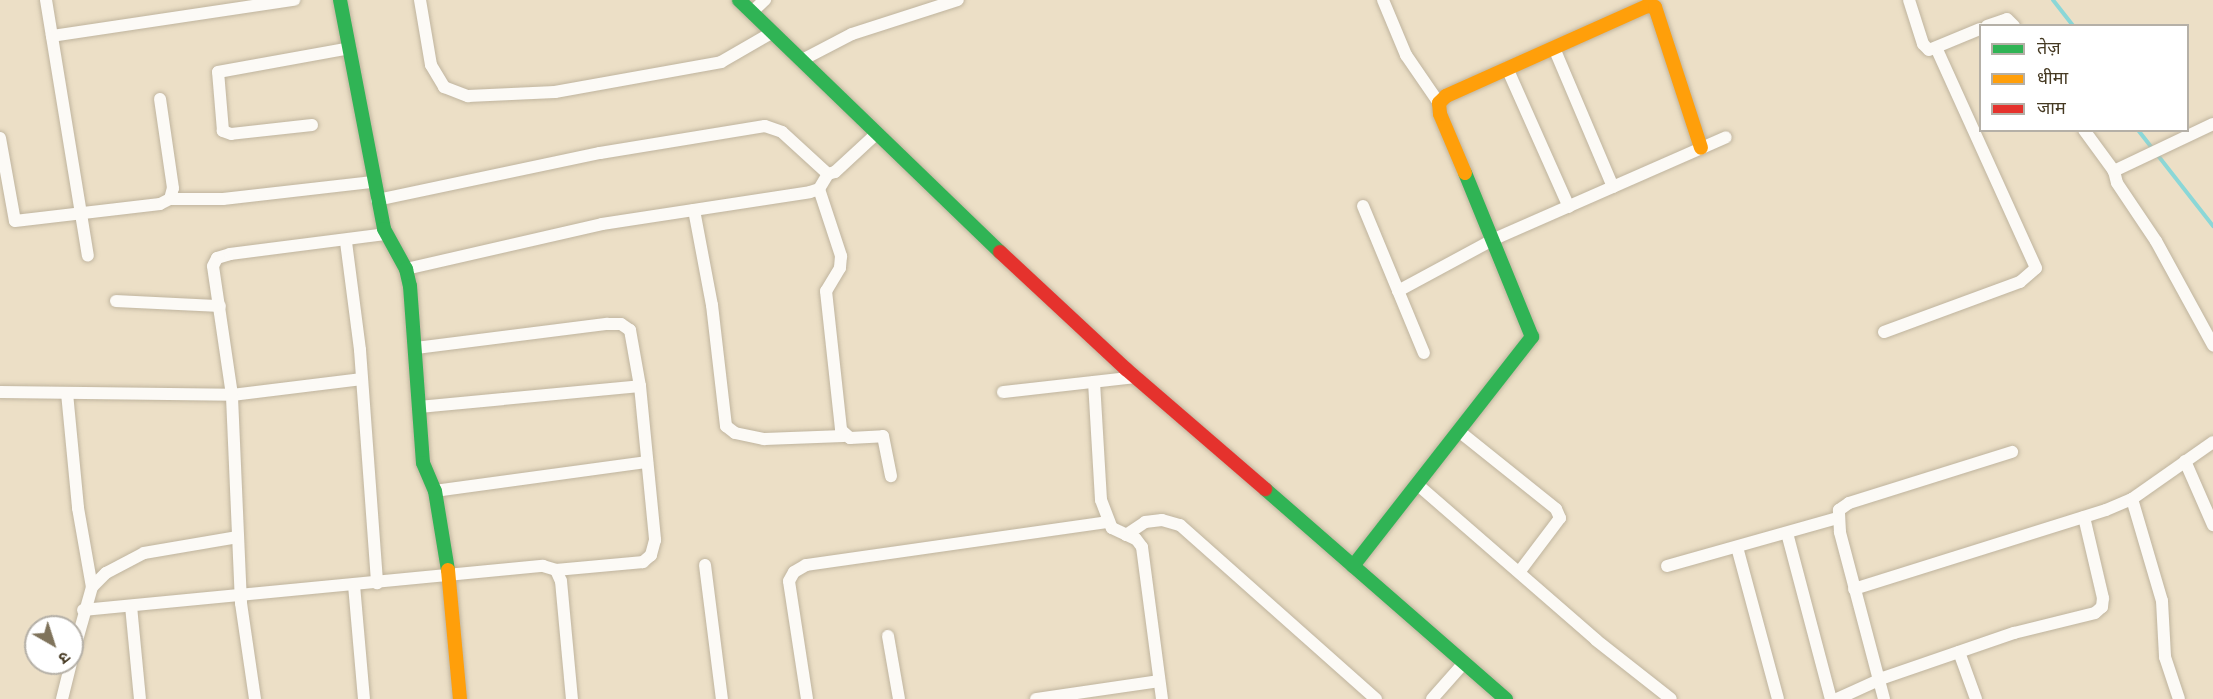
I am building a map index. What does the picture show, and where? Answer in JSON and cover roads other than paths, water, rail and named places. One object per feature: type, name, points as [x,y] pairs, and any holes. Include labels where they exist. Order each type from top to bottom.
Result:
[{"type":"street","points":[[46,0],[88,256]]},
{"type":"street","points":[[52,36],[294,0]]},
{"type":"street","points":[[340,0],[377,200],[387,234],[406,269],[416,348],[423,463],[435,491],[448,576],[460,699]]},
{"type":"street","points":[[420,0],[431,65],[444,87],[468,96],[555,92],[721,62],[773,32]]},
{"type":"street","points":[[739,0],[802,60],[875,135],[1136,377],[1506,699]]},
{"type":"street","points":[[752,12],[765,0]]},
{"type":"street","points":[[802,60],[852,34],[958,0]]},
{"type":"street","points":[[1353,566],[1532,338],[1494,239],[1440,114],[1439,103],[1406,55],[1383,0]]},
{"type":"street","points":[[1909,0],[1923,44],[1929,50],[1937,50],[1979,29]]},
{"type":"street","points":[[1439,103],[1446,96],[1647,6],[1655,7],[1701,148]]},
{"type":"street","points":[[1993,24],[2007,19],[2012,24]]},
{"type":"street","points":[[312,125],[231,134],[223,131],[218,72],[350,48]]},
{"type":"street","points":[[1554,48],[1613,187]]},
{"type":"street","points":[[1884,332],[2020,282],[2036,268],[1937,50]]},
{"type":"street","points":[[1508,68],[1569,207]]},
{"type":"street","points":[[160,99],[173,188],[170,199]]},
{"type":"street","points":[[2114,171],[2213,124]]},
{"type":"street","points":[[377,200],[600,153],[765,126],[782,132],[828,174]]},
{"type":"street","points":[[2085,132],[2114,171],[2117,183],[2156,241],[2213,345]]},
{"type":"street","points":[[844,435],[826,291],[840,268],[841,256],[819,189],[828,174],[835,172],[875,135]]},
{"type":"street","points":[[1398,291],[1494,239],[1726,137]]},
{"type":"street","points":[[0,138],[6,210],[21,223],[81,212],[160,204],[170,199],[223,199],[373,182]]},
{"type":"street","points":[[406,269],[602,224],[819,189]]},
{"type":"street","points":[[1363,206],[1424,352]]},
{"type":"street","points":[[694,210],[712,305],[726,426],[735,433],[765,439],[844,435],[883,436],[891,476]]},
{"type":"street","points":[[255,699],[241,596],[232,395],[213,266],[217,258],[346,242],[387,234]]},
{"type":"street","points":[[346,242],[362,379],[377,583]]},
{"type":"street","points":[[116,301],[220,306]]},
{"type":"street","points":[[84,610],[543,566],[556,570],[642,562],[651,555],[655,540],[640,386],[634,341],[630,330],[621,324],[416,348]]},
{"type":"street","points":[[1003,392],[1136,377]]},
{"type":"street","points":[[0,392],[232,395],[362,379]]},
{"type":"street","points":[[1094,382],[1101,500],[1108,522],[1117,533],[1136,538],[1142,547],[1162,699]]},
{"type":"street","points":[[419,407],[640,386]]},
{"type":"street","points":[[67,393],[78,508],[92,588]]},
{"type":"street","points":[[1460,432],[1556,509],[1560,518],[1520,571]]},
{"type":"street","points":[[1854,589],[2084,517],[2132,499],[2213,442]]},
{"type":"street","points":[[1884,699],[1854,589],[1838,518],[1839,510],[1848,503],[2012,452]]},
{"type":"street","points":[[2185,461],[2211,519]]},
{"type":"street","points":[[435,491],[647,462]]},
{"type":"street","points":[[1418,485],[1520,571],[1596,640],[1671,699]]},
{"type":"street","points":[[2132,499],[2162,601],[2165,657],[2179,699]]},
{"type":"street","points":[[1838,699],[1878,680],[1959,652],[2095,613],[2102,607],[2084,517]]},
{"type":"street","points":[[1667,566],[1838,518]]},
{"type":"street","points":[[1125,535],[1145,522],[1161,520],[1180,525],[1376,699]]},
{"type":"street","points":[[807,699],[789,581],[800,568],[1108,522]]},
{"type":"street","points":[[1787,533],[1831,699]]},
{"type":"street","points":[[83,615],[92,588],[126,559],[238,537]]},
{"type":"street","points":[[1737,547],[1778,699]]},
{"type":"street","points":[[705,565],[722,699]]},
{"type":"street","points":[[556,570],[561,581],[572,699]]},
{"type":"street","points":[[354,585],[364,699]]},
{"type":"street","points":[[131,606],[141,699]]},
{"type":"street","points":[[888,636],[898,699]]},
{"type":"street","points":[[1959,652],[1976,699]]},
{"type":"street","points":[[1432,699],[1464,663]]},
{"type":"street","points":[[62,699],[68,675]]},
{"type":"street","points":[[1036,699],[1159,681]]},
{"type":"waterway","points":[[2053,0],[2071,24]]},
{"type":"waterway","points":[[2140,132],[2213,226]]}]
